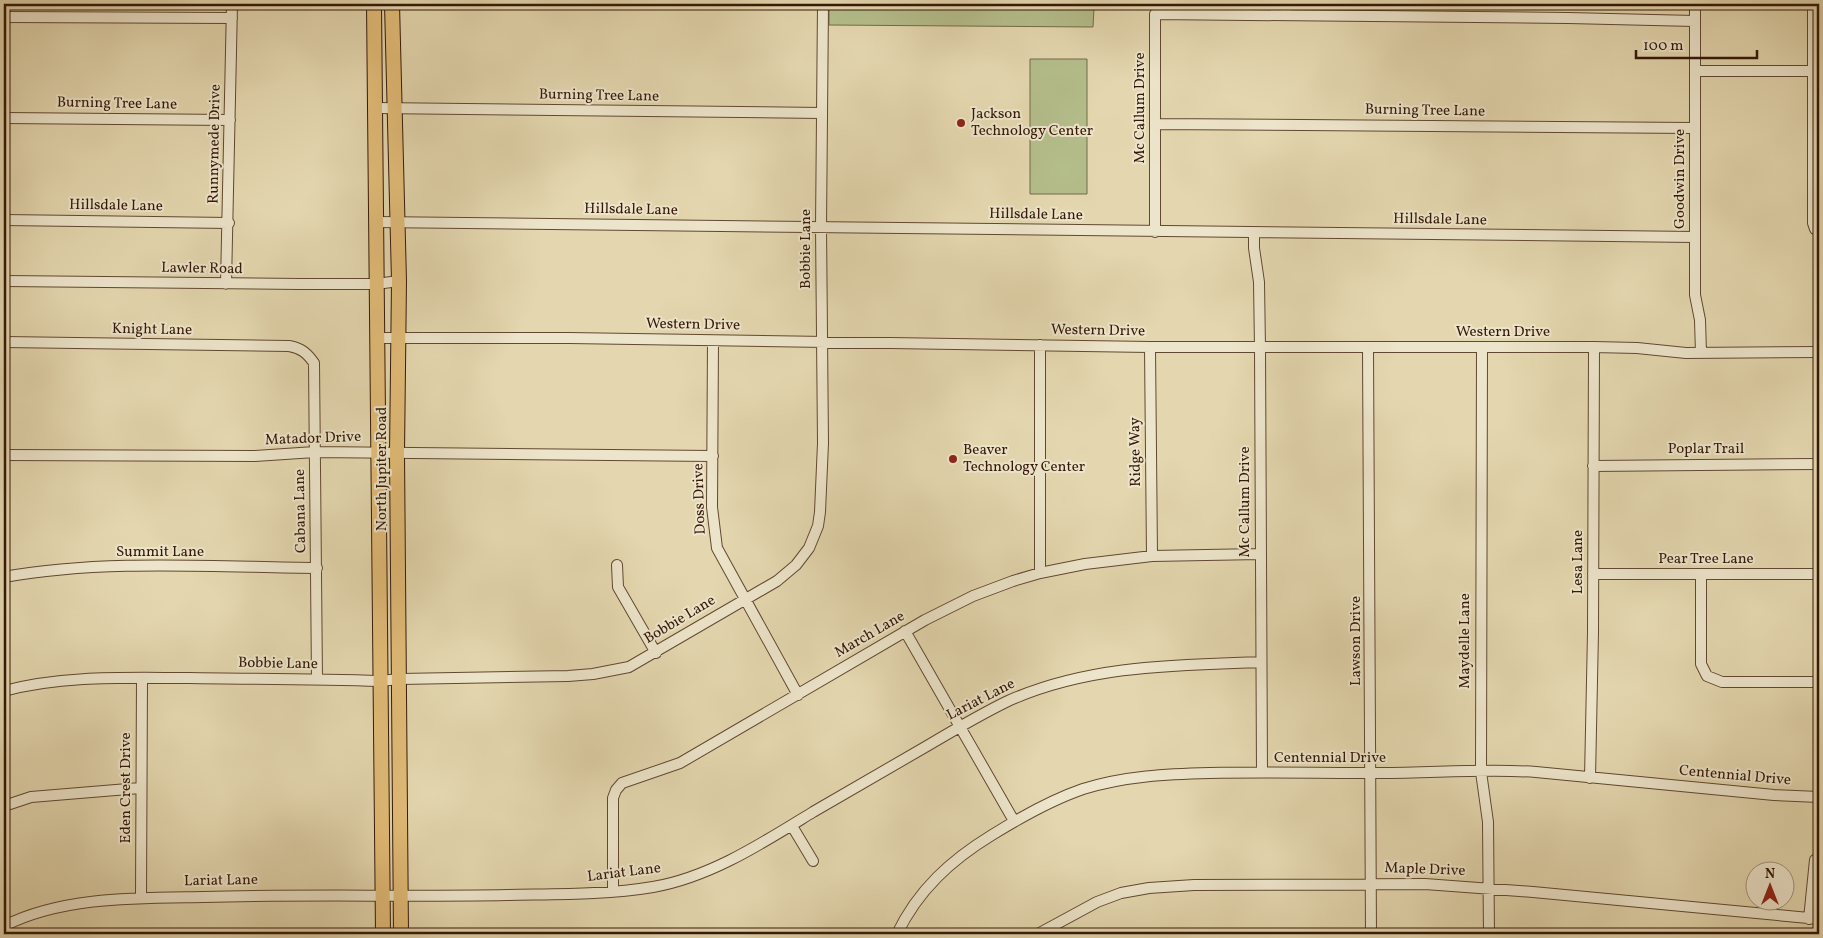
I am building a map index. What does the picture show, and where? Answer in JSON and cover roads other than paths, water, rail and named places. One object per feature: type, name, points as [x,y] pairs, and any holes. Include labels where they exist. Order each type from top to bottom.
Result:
[{"type":"main road","name":"North Jupiter Road","points":[[374,4],[383,934]]},
{"type":"main road","name":"North Jupiter Road","points":[[392,4],[399,281],[397,453],[401,934]]},
{"type":"street","name":"Runnymede Drive","points":[[226,284],[229,223],[232,4]]},
{"type":"street","name":"Bobbie Lane","points":[[4,692],[21,687],[90,679],[380,680],[593,674],[629,667],[777,581],[796,565],[809,548],[818,526],[820,512],[823,443],[821,227],[822,4]]},
{"type":"street","name":"Goodwin Drive","points":[[1695,4],[1695,295],[1700,320],[1701,353]]},
{"type":"street","points":[[1813,4],[1812,222],[1815,229],[1819,230]]},
{"type":"street","points":[[1286,9],[1695,21]]},
{"type":"street","name":"Mc Callum Drive","points":[[1155,232],[1155,14],[1286,9]]},
{"type":"street","points":[[4,17],[232,18]]},
{"type":"street","points":[[1695,71],[1813,71]]},
{"type":"street","name":"Burning Tree Lane","points":[[376,108],[822,114]]},
{"type":"street","name":"Burning Tree Lane","points":[[4,118],[230,120]]},
{"type":"street","name":"Burning Tree Lane","points":[[1155,124],[1695,128]]},
{"type":"street","name":"Hillsdale Lane","points":[[4,220],[229,223]]},
{"type":"street","name":"Hillsdale Lane","points":[[376,222],[1695,237]]},
{"type":"street","name":"Mc Callum Drive","points":[[1254,233],[1254,248],[1259,282],[1260,348],[1262,772]]},
{"type":"street","name":"Lawler Road","points":[[4,281],[376,284],[399,281]]},
{"type":"street","name":"Western Drive","points":[[377,338],[569,338],[1260,348],[1594,347],[1637,348],[1686,353],[1819,352]]},
{"type":"street","name":"Doss Drive","points":[[713,341],[712,507],[717,548],[798,695]]},
{"type":"street","name":"Knight Lane","points":[[4,342],[289,346],[299,348]]},
{"type":"street","points":[[1040,344],[1040,573]]},
{"type":"street","name":"Ridge Way","points":[[1150,347],[1152,556]]},
{"type":"street","name":"Lesa Lane","points":[[1590,778],[1594,347]]},
{"type":"street","name":"Cabana Lane","points":[[299,348],[314,363],[317,680]]},
{"type":"street","name":"Lawson Drive","points":[[1368,348],[1371,934]]},
{"type":"street","name":"Maydelle Lane","points":[[1482,348],[1480,772],[1488,822],[1489,934]]},
{"type":"street","name":"Matador Drive","points":[[4,455],[255,456],[316,452],[378,452],[713,456]]},
{"type":"street","name":"Poplar Trail","points":[[1594,466],[1819,464]]},
{"type":"street","name":"March Lane","points":[[613,892],[614,798],[616,790],[622,783],[680,763],[905,631],[973,596],[1040,573],[1085,564],[1152,556],[1260,554]]},
{"type":"street","points":[[617,565],[618,587],[656,653]]},
{"type":"street","name":"Summit Lane","points":[[4,577],[85,568],[317,568]]},
{"type":"street","name":"Pear Tree Lane","points":[[1593,574],[1819,574]]},
{"type":"street","points":[[1701,574],[1701,664],[1707,676],[1722,682],[1819,682]]},
{"type":"street","points":[[905,631],[1014,821]]},
{"type":"street","name":"Lariat Lane","points":[[4,926],[22,917],[63,905],[141,898],[613,892],[657,886],[691,876],[762,844],[960,727],[1009,701],[1033,692],[1090,675],[1146,666],[1261,662]]},
{"type":"street","name":"Eden Crest Drive","points":[[141,898],[142,678]]},
{"type":"street","name":"Centennial Drive","points":[[897,934],[906,914],[925,889],[970,848],[1014,821],[1054,800],[1084,789],[1154,775],[1262,772],[1480,772],[1497,770],[1774,795],[1819,797]]},
{"type":"street","points":[[4,806],[31,797],[140,788]]},
{"type":"street","points":[[792,826],[813,861]]},
{"type":"street","points":[[1814,919],[1815,860]]},
{"type":"street","name":"Maple Drive","points":[[1038,934],[1097,902],[1120,893],[1194,884],[1425,884],[1814,919]]},
{"type":"place","name":"Jackson Technology Center","points":[[961,123]]},
{"type":"place","name":"Beaver Technology Center","points":[[953,459]]}]
